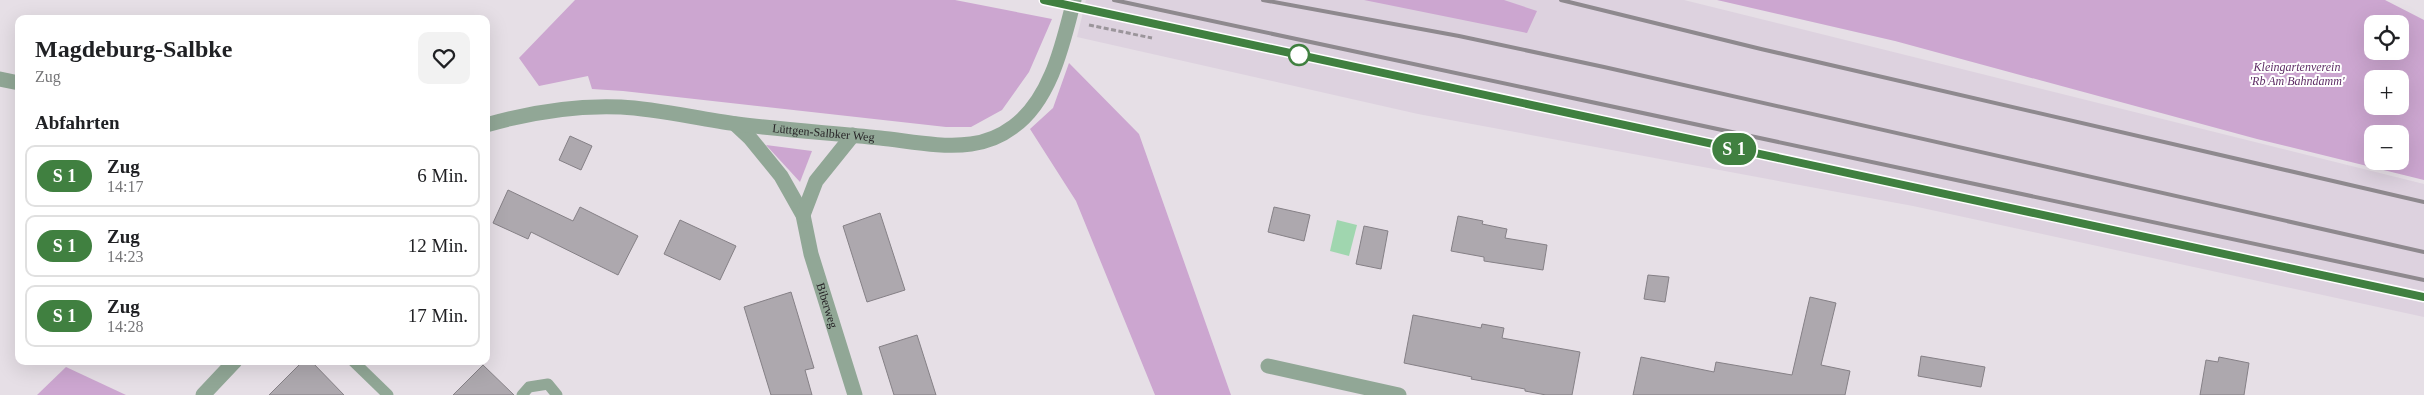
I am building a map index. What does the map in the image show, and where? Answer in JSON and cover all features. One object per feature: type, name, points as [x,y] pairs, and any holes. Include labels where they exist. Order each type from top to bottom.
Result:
[{"type":"street","name":"Lüttgen-Salbker Weg","points":[[490,124],[538,111],[600,106],[658,110],[735,124],[930,143],[970,144],[1000,135],[1024,117],[1040,96],[1053,69],[1074,0]]},
{"type":"street","points":[[0,79],[15,82]]},
{"type":"street","name":"Biberweg","points":[[735,124],[750,138],[781,176],[803,215],[811,254],[855,395]]},
{"type":"street","points":[[803,215],[816,181],[853,135]]},
{"type":"street","points":[[203,395],[231,365]]},
{"type":"street","points":[[1268,366],[1399,395]]},
{"type":"lane","points":[[357,365],[388,395]]},
{"type":"lane","points":[[522,395],[529,388],[548,384],[557,395]]},
{"type":"path","points":[[1068,21],[1152,38]]},
{"type":"shaded area","points":[[1086,0],[1684,0],[2424,184],[2424,317],[1913,206],[1418,114],[1077,37]]},
{"type":"shaded area","points":[[1337,220],[1357,225],[1349,256],[1330,251]]},
{"type":"green space","points":[[575,0],[955,0],[1052,19],[1029,72],[1002,110],[971,127],[946,127],[592,89],[588,76],[539,86],[519,58]]},
{"type":"green space","points":[[1364,0],[1504,0],[1537,11],[1527,33]]},
{"type":"green space","name":"Kleingartenverein 'Rb Am Bahndamm'","points":[[1717,0],[2385,0],[2424,20],[2424,180],[2383,170],[2409,170],[2409,125],[2364,125],[2364,165],[2257,139],[1895,41]]},
{"type":"green space","points":[[1069,63],[1139,134],[1231,395],[1155,395],[1076,201],[1030,129],[1053,108]]},
{"type":"green space","points":[[766,145],[812,151],[800,182]]},
{"type":"green space","points":[[66,367],[126,395],[37,395]]},
{"type":"building","points":[[570,136],[592,146],[581,170],[559,160]]},
{"type":"building","points":[[508,190],[573,221],[580,207],[638,236],[618,275],[531,232],[528,239],[493,223]]},
{"type":"building","points":[[1274,207],[1310,215],[1304,241],[1268,232]]},
{"type":"building","points":[[880,213],[905,290],[867,302],[843,226]]},
{"type":"building","points":[[1458,216],[1483,221],[1482,224],[1507,229],[1505,238],[1547,245],[1543,270],[1484,261],[1484,257],[1451,251]]},
{"type":"building","points":[[680,220],[736,246],[720,280],[664,254]]},
{"type":"building","points":[[1364,226],[1388,231],[1381,269],[1356,264]]},
{"type":"building","points":[[1648,275],[1669,277],[1665,302],[1644,299]]},
{"type":"building","points":[[791,292],[814,368],[805,370],[812,395],[771,395],[744,307]]},
{"type":"building","points":[[1810,297],[1836,303],[1821,365],[1850,371],[1845,395],[1633,395],[1641,357],[1714,372],[1716,362],[1792,375]]},
{"type":"building","points":[[1413,315],[1481,328],[1482,324],[1504,328],[1502,338],[1580,352],[1572,395],[1546,395],[1525,391],[1525,389],[1471,379],[1472,377],[1404,363]]},
{"type":"building","points":[[917,335],[936,395],[894,395],[879,347]]},
{"type":"building","points":[[1921,356],[1985,367],[1981,387],[1918,376]]},
{"type":"building","points":[[2219,357],[2249,363],[2244,395],[2200,395],[2206,360],[2218,362]]},
{"type":"building","points":[[299,365],[315,365],[344,395],[269,395]]},
{"type":"building","points":[[483,365],[514,395],[453,395]]},
{"type":"railway","points":[[1044,0],[2424,297]]},
{"type":"railway","points":[[1114,0],[2424,280]]},
{"type":"railway","points":[[1263,0],[1459,36],[1604,67],[2424,252]]},
{"type":"railway","points":[[1561,0],[1761,49],[2424,202]]},
{"type":"train","points":[[1044,0],[2424,297]]}]
